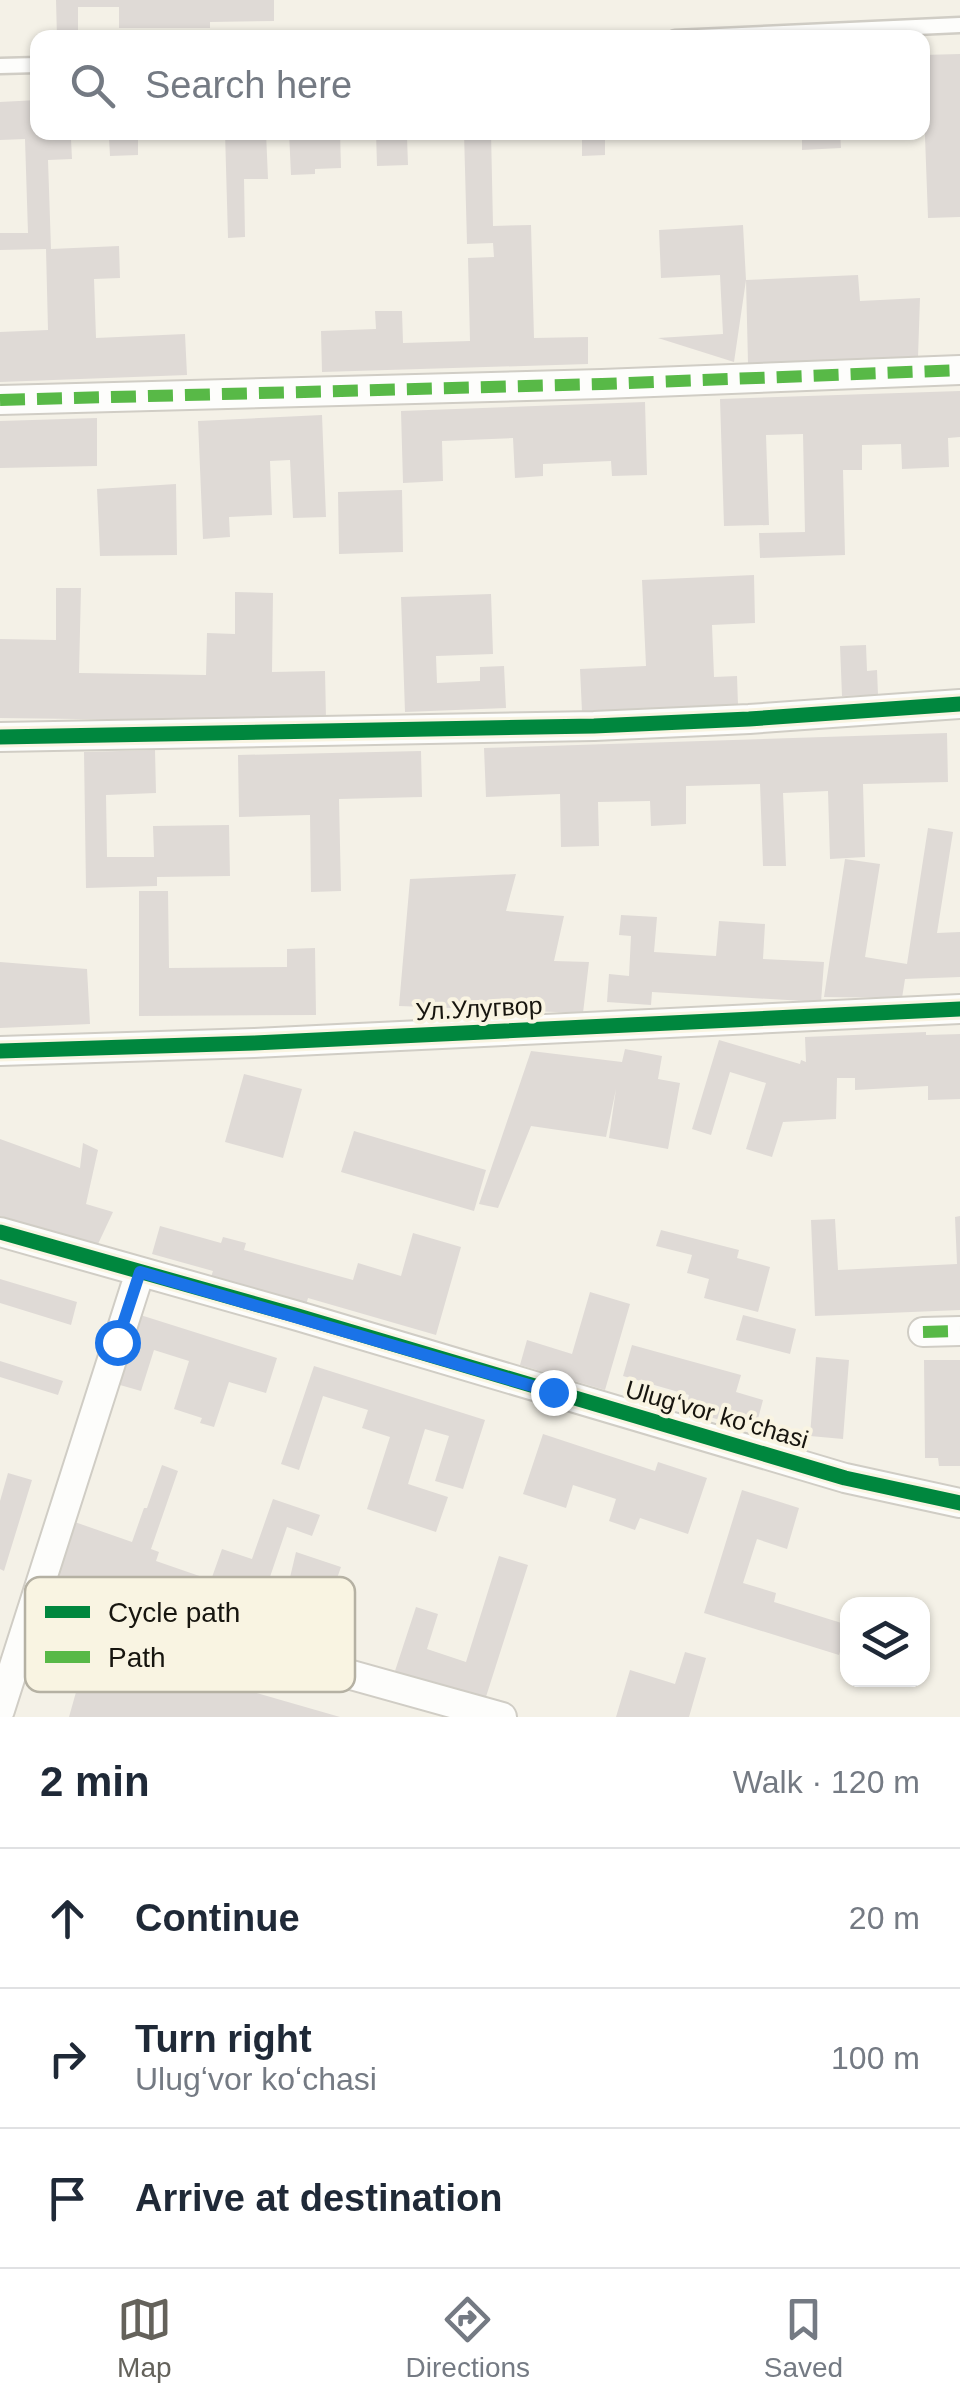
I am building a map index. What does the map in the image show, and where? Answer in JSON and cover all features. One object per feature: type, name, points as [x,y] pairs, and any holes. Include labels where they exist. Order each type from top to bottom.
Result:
[{"type":"street","points":[[0,400],[960,370]]},
{"type":"street","points":[[0,737],[594,726],[960,704]]},
{"type":"street","name":"Ул.Улугвор","points":[[0,1050],[274,1042],[960,1009]]},
{"type":"street","name":"Ulugʻvor koʻchasi","points":[[0,1232],[845,1478],[960,1503]]},
{"type":"street","points":[[43,1577],[140,1272]]},
{"type":"street","points":[[922,1332],[960,1331]]},
{"type":"street","points":[[0,1710],[25,1634]]},
{"type":"street","points":[[355,1676],[502,1717]]},
{"type":"lane","points":[[850,30],[960,25]]},
{"type":"lane","points":[[0,66],[30,65]]},
{"type":"building","points":[[56,0],[274,0],[274,21],[210,22],[210,28],[119,28],[119,7],[78,7],[78,30],[57,30]]},
{"type":"building","points":[[960,54],[960,217],[928,218],[925,140],[930,140],[930,55]]},
{"type":"building","points":[[30,100],[30,140],[71,140],[72,159],[48,160],[51,249],[119,246],[120,278],[94,279],[96,338],[185,334],[187,375],[0,382],[0,332],[48,330],[46,249],[0,250],[0,233],[28,233],[25,139],[0,140],[0,102]]},
{"type":"building","points":[[109,140],[138,140],[138,155],[110,156]]},
{"type":"building","points":[[225,140],[266,140],[268,179],[244,179],[245,237],[228,238]]},
{"type":"building","points":[[289,140],[340,140],[341,168],[291,175]]},
{"type":"building","points":[[376,140],[407,140],[408,165],[377,166]]},
{"type":"building","points":[[464,140],[491,140],[493,226],[531,225],[534,338],[588,337],[588,364],[322,372],[321,331],[376,329],[375,311],[402,311],[403,343],[470,341],[468,258],[494,257],[493,243],[467,244]]},
{"type":"building","points":[[582,140],[605,140],[605,155],[582,156]]},
{"type":"building","points":[[802,140],[840,140],[841,148],[802,150]]},
{"type":"building","points":[[743,225],[746,280],[734,362],[658,338],[723,334],[720,275],[661,278],[659,230]]},
{"type":"building","points":[[858,275],[860,301],[920,298],[918,357],[748,363],[746,280]]},
{"type":"building","points":[[960,391],[960,437],[948,438],[949,467],[902,469],[901,444],[862,445],[862,470],[843,470],[845,555],[760,558],[759,533],[805,532],[803,434],[766,435],[769,525],[724,526],[720,399]]},
{"type":"building","points":[[645,402],[647,475],[612,476],[611,461],[543,464],[543,476],[515,478],[513,438],[442,441],[443,481],[403,483],[401,411]]},
{"type":"building","points":[[322,415],[326,517],[293,518],[290,460],[270,461],[272,515],[229,517],[230,537],[203,539],[198,421]]},
{"type":"building","points":[[97,418],[97,466],[0,468],[0,421]]},
{"type":"building","points":[[176,484],[177,555],[100,556],[97,489]]},
{"type":"building","points":[[402,490],[403,552],[339,554],[338,492]]},
{"type":"building","points":[[754,575],[755,623],[712,625],[714,677],[737,676],[738,705],[582,712],[580,669],[646,666],[642,580]]},
{"type":"building","points":[[56,588],[81,588],[79,673],[206,675],[207,633],[235,634],[235,592],[273,593],[272,672],[325,671],[326,719],[0,718],[0,639],[56,640]]},
{"type":"building","points":[[491,594],[493,654],[436,656],[437,683],[480,681],[480,667],[504,666],[506,708],[405,712],[401,597]]},
{"type":"building","points":[[866,645],[867,671],[877,670],[878,695],[842,696],[840,646]]},
{"type":"building","points":[[947,733],[948,782],[863,784],[865,857],[830,859],[828,791],[783,793],[786,866],[763,866],[760,784],[686,786],[686,824],[651,826],[650,801],[598,802],[599,846],[561,847],[560,794],[486,797],[484,748]]},
{"type":"building","points":[[155,750],[156,793],[106,795],[107,857],[154,857],[153,826],[229,825],[230,876],[157,877],[157,886],[86,888],[84,752]]},
{"type":"building","points":[[421,751],[422,797],[339,799],[341,891],[311,892],[310,815],[239,817],[238,755]]},
{"type":"building","points":[[928,828],[953,832],[937,933],[960,932],[960,977],[905,979],[902,998],[824,997],[845,859],[880,864],[865,957],[907,964]]},
{"type":"building","points":[[516,874],[506,911],[564,916],[554,961],[589,962],[583,1013],[399,1006],[410,879]]},
{"type":"building","points":[[139,891],[168,891],[169,968],[287,967],[287,949],[315,948],[316,1015],[139,1016]]},
{"type":"building","points":[[621,915],[657,917],[654,952],[716,956],[719,921],[765,924],[763,959],[824,962],[821,1002],[652,992],[651,1005],[607,1002],[609,974],[629,976],[631,936],[619,935]]},
{"type":"building","points":[[0,962],[87,969],[90,1024],[0,1028]]},
{"type":"building","points":[[960,1034],[960,1099],[928,1100],[928,1086],[855,1090],[855,1078],[837,1078],[836,1119],[783,1122],[772,1157],[746,1149],[766,1083],[730,1072],[711,1135],[692,1129],[719,1040],[800,1064],[801,1060],[806,1062],[805,1037]]},
{"type":"building","points":[[625,1049],[662,1056],[658,1079],[680,1083],[668,1149],[609,1138],[616,1089],[606,1137],[531,1126],[498,1208],[479,1204],[531,1051],[622,1062]]},
{"type":"building","points":[[244,1074],[302,1089],[283,1158],[225,1142]]},
{"type":"building","points":[[354,1131],[486,1170],[474,1211],[341,1172]]},
{"type":"building","points":[[0,1139],[80,1168],[83,1143],[98,1150],[86,1204],[113,1212],[98,1244],[0,1216]]},
{"type":"building","points":[[960,1216],[960,1310],[815,1316],[811,1220],[835,1219],[838,1270],[957,1264],[955,1217]]},
{"type":"building","points":[[160,1226],[221,1243],[223,1237],[246,1243],[244,1250],[353,1280],[358,1263],[401,1276],[413,1233],[461,1247],[436,1335],[308,1298],[306,1305],[211,1277],[213,1271],[152,1254]]},
{"type":"building","points":[[661,1230],[739,1250],[737,1258],[770,1267],[758,1312],[704,1298],[709,1279],[687,1273],[692,1255],[656,1246]]},
{"type":"building","points":[[0,1279],[77,1302],[71,1325],[0,1303]]},
{"type":"building","points":[[590,1292],[630,1304],[605,1390],[520,1365],[527,1340],[572,1354]]},
{"type":"building","points":[[134,1313],[277,1358],[266,1393],[229,1382],[214,1427],[200,1423],[202,1418],[174,1409],[189,1361],[154,1350],[141,1391],[113,1383]]},
{"type":"building","points":[[743,1315],[796,1329],[790,1354],[736,1340]]},
{"type":"building","points":[[632,1345],[741,1375],[736,1392],[763,1400],[755,1430],[685,1410],[689,1395],[623,1376]]},
{"type":"building","points":[[816,1357],[849,1360],[843,1439],[810,1436]]},
{"type":"building","points":[[924,1360],[960,1360],[960,1466],[939,1466],[938,1458],[925,1458]]},
{"type":"building","points":[[0,1361],[63,1381],[58,1395],[0,1377]]},
{"type":"building","points":[[314,1366],[485,1420],[463,1489],[435,1481],[449,1436],[425,1429],[408,1484],[448,1497],[436,1532],[367,1509],[390,1437],[362,1428],[368,1410],[323,1396],[299,1470],[281,1464]]},
{"type":"building","points":[[543,1434],[655,1471],[658,1462],[707,1478],[688,1534],[640,1518],[635,1530],[609,1521],[616,1499],[573,1485],[566,1508],[523,1494]]},
{"type":"building","points":[[162,1465],[178,1471],[151,1549],[159,1552],[156,1561],[202,1577],[50,1575],[69,1520],[132,1542]]},
{"type":"building","points":[[8,1473],[32,1480],[4,1571],[0,1569],[0,1501]]},
{"type":"building","points":[[742,1490],[799,1508],[787,1549],[757,1539],[743,1583],[776,1593],[774,1602],[840,1623],[839,1655],[704,1613]]},
{"type":"building","points":[[273,1499],[320,1515],[312,1536],[287,1527],[270,1577],[212,1577],[222,1549],[252,1559]]},
{"type":"building","points":[[296,1552],[341,1567],[337,1577],[290,1577]]},
{"type":"building","points":[[499,1556],[528,1565],[484,1703],[394,1674],[416,1607],[438,1614],[427,1649],[466,1662]]},
{"type":"building","points":[[685,1652],[706,1658],[689,1717],[616,1717],[630,1670],[675,1684]]},
{"type":"building","points":[[76,1692],[253,1692],[340,1717],[69,1717]]},
{"type":"marked path","points":[[0,400],[960,370]]},
{"type":"marked path","points":[[923,1332],[960,1331]]},
{"type":"cycle path","points":[[0,737],[594,726],[960,704]]},
{"type":"cycle path","points":[[0,1051],[254,1043],[960,1009]]},
{"type":"cycle path","points":[[0,1232],[845,1478],[960,1503]]},
{"type":"route","points":[[117,1342],[140,1272],[553,1392]]}]
